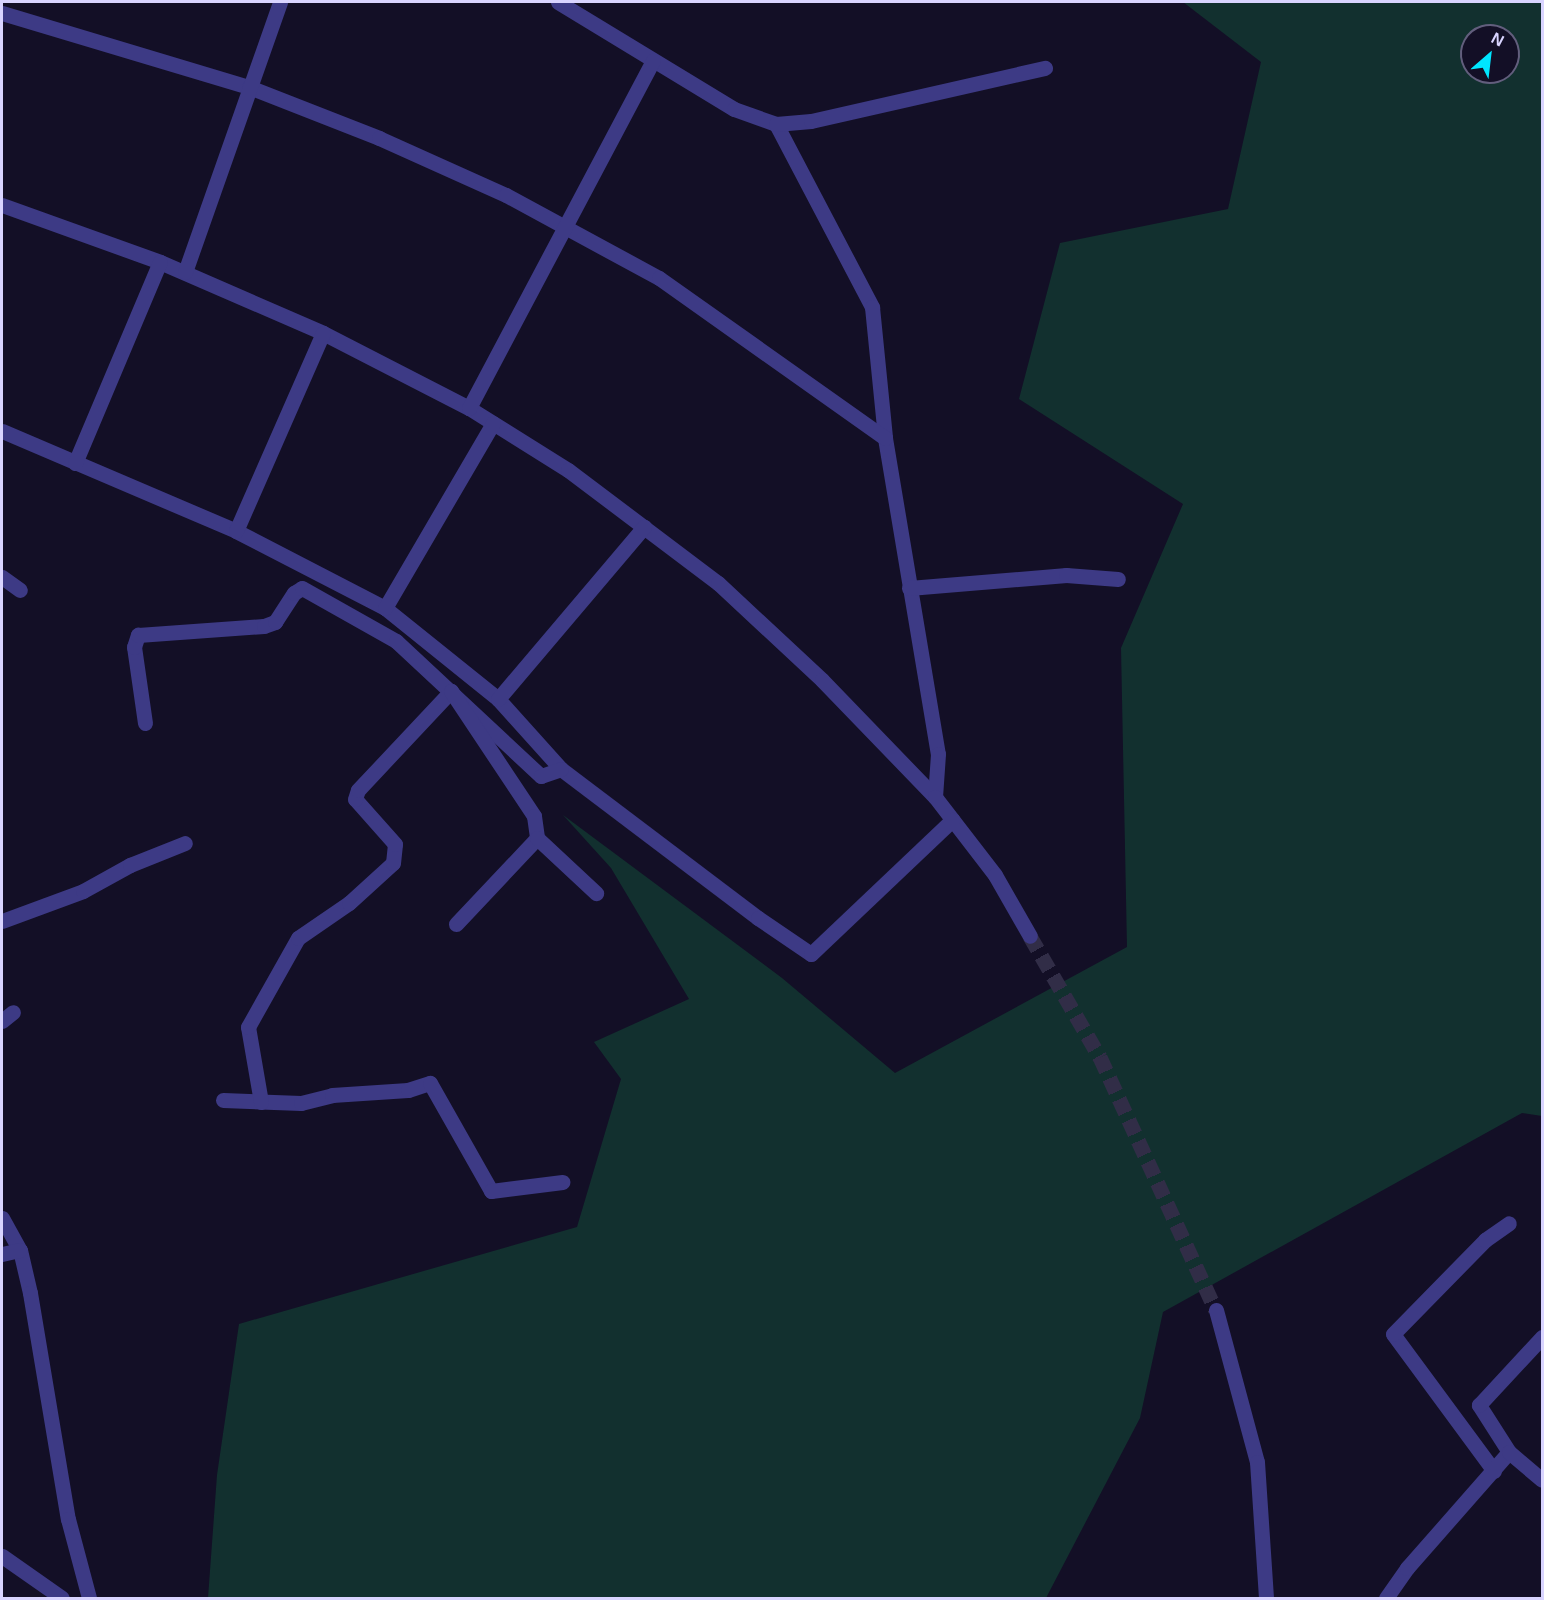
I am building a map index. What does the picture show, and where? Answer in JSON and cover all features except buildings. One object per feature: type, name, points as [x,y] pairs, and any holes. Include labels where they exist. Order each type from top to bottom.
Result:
[{"type":"street","points":[[185,272],[280,2]]},
{"type":"street","points":[[558,2],[734,109],[776,124],[811,121],[1045,68]]},
{"type":"street","points":[[2,13],[249,87],[379,138],[565,225],[659,278],[725,321],[885,438]]},
{"type":"street","points":[[469,408],[653,61]]},
{"type":"street","points":[[776,124],[872,307],[885,438],[938,754],[935,797]]},
{"type":"street","points":[[2,205],[160,262],[323,333],[469,408],[568,470],[718,583],[822,680],[935,797],[995,875],[1030,936]]},
{"type":"street","points":[[75,463],[160,262]]},
{"type":"street","points":[[236,531],[323,333]]},
{"type":"street","points":[[385,608],[493,423]]},
{"type":"street","points":[[2,431],[236,531],[385,608],[498,699],[561,769],[758,918],[812,954],[952,820]]},
{"type":"street","points":[[498,699],[644,527]]},
{"type":"street","points":[[909,588],[1066,575],[1118,579]]},
{"type":"street","points":[[2,577],[20,590]]},
{"type":"street","points":[[145,723],[134,647],[138,635],[264,626],[275,622],[294,593],[302,588],[396,641],[541,776],[561,769]]},
{"type":"street","points":[[451,691],[534,816],[537,838],[596,893]]},
{"type":"street","points":[[261,1102],[248,1027],[298,938],[349,903],[393,862],[395,844],[355,799],[358,790],[451,691]]},
{"type":"street","points":[[456,924],[537,838]]},
{"type":"street","points":[[2,921],[83,891],[185,843]]},
{"type":"street","points":[[224,1100],[302,1103],[332,1095],[408,1090],[430,1083],[491,1191],[562,1182]]},
{"type":"street","points":[[2,1218],[20,1250],[68,1520],[89,1599]]},
{"type":"street","points":[[1494,1471],[1393,1334],[1485,1240],[1509,1223]]},
{"type":"street","points":[[2,1254],[20,1250]]},
{"type":"street","points":[[1216,1310],[1257,1462],[1266,1599]]},
{"type":"street","points":[[1542,1336],[1479,1405],[1509,1452],[1542,1480]]},
{"type":"street","points":[[1386,1599],[1407,1568],[1509,1452]]},
{"type":"street","points":[[2,1556],[62,1599]]},
{"type":"green space","points":[[1183,2],[1542,2],[1542,1116],[1522,1113],[1163,1312],[1140,1418],[1046,1598],[208,1598],[217,1475],[239,1324],[577,1227],[621,1079],[594,1042],[689,999],[611,868],[563,815],[782,978],[895,1073],[1127,947],[1121,648],[1183,504],[1019,399],[1060,243],[1228,209],[1261,62]]},
{"type":"tunnel","points":[[1030,936],[1100,1057],[1216,1310]]}]
